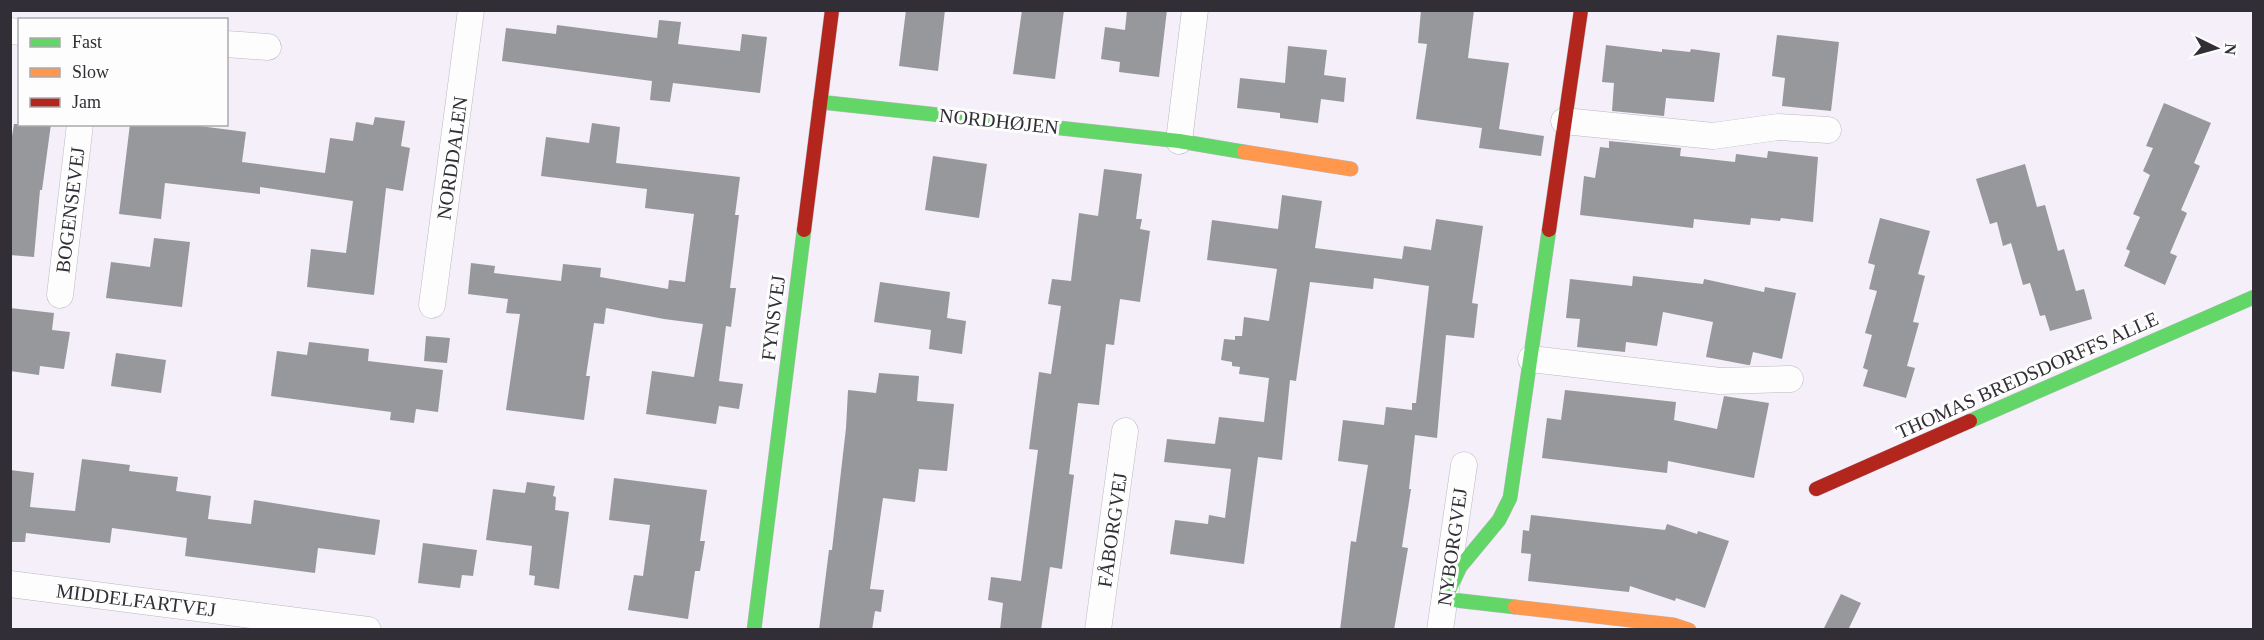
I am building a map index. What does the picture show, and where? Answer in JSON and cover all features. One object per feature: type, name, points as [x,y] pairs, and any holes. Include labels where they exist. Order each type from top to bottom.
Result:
[{"type":"street","name":"NORDDALEN","points":[[432,305],[471,10]]},
{"type":"street","name":"FYNSVEJ","points":[[754,630],[832,10]]},
{"type":"street","points":[[1179,141],[1195,10]]},
{"type":"street","points":[[1581,10],[1510,498],[1499,520],[1460,567],[1445,599],[1674,625],[1689,630]]},
{"type":"street","points":[[228,44],[268,47]]},
{"type":"street","name":"NORDHØJEN","points":[[820,102],[1179,141],[1351,169]]},
{"type":"street","points":[[1564,121],[1713,136],[1778,127],[1828,130]]},
{"type":"street","name":"BOGENSEVEJ","points":[[60,295],[80,126]]},
{"type":"street","name":"THOMAS BREDSDORFFS ALLE","points":[[1816,489],[2253,297]]},
{"type":"street","points":[[1531,358],[1720,381],[1790,379]]},
{"type":"street","name":"FÅBORGVEJ","points":[[1098,630],[1125,431]]},
{"type":"street","name":"NYBORGVEJ","points":[[1440,630],[1464,465]]},
{"type":"street","name":"MIDDELFARTVEJ","points":[[10,584],[368,630]]},
{"type":"building","points":[[906,10],[945,10],[938,71],[899,66]]},
{"type":"building","points":[[1022,10],[1064,10],[1055,79],[1013,74]]},
{"type":"building","points":[[1127,10],[1167,10],[1159,77],[1119,72],[1120,62],[1101,59],[1105,27],[1125,30]]},
{"type":"building","points":[[1421,10],[1474,10],[1468,58],[1509,63],[1499,129],[1544,136],[1541,156],[1479,148],[1482,128],[1416,119],[1427,44],[1418,43]]},
{"type":"building","points":[[659,20],[681,22],[678,44],[740,51],[742,34],[767,37],[760,93],[673,83],[670,102],[650,100],[652,81],[502,61],[506,28],[556,34],[557,25],[657,38]]},
{"type":"building","points":[[1777,35],[1839,42],[1831,111],[1782,106],[1785,78],[1772,76]]},
{"type":"building","points":[[1606,45],[1662,52],[1662,49],[1690,52],[1691,49],[1720,53],[1714,102],[1666,98],[1664,116],[1612,111],[1614,83],[1602,82]]},
{"type":"building","points":[[1288,46],[1327,50],[1324,75],[1346,78],[1344,102],[1321,99],[1318,123],[1280,118],[1280,113],[1237,108],[1240,78],[1285,83]]},
{"type":"building","points":[[2164,103],[2211,123],[2194,163],[2200,166],[2181,210],[2187,213],[2170,253],[2177,256],[2165,285],[2124,266],[2130,251],[2126,249],[2140,217],[2133,214],[2150,175],[2143,171],[2153,148],[2146,146]]},
{"type":"building","points":[[375,117],[405,121],[401,146],[410,148],[403,191],[386,188],[374,295],[307,287],[311,249],[346,253],[353,201],[260,187],[260,194],[165,183],[161,219],[119,214],[130,126],[200,126],[246,132],[242,162],[325,173],[330,138],[353,141],[356,122],[373,125]]},
{"type":"building","points":[[592,123],[620,127],[616,163],[740,177],[735,215],[739,215],[730,288],[736,288],[731,327],[726,326],[719,381],[743,384],[739,409],[719,406],[716,424],[646,414],[652,371],[694,377],[703,324],[606,308],[604,324],[594,323],[586,376],[590,376],[584,420],[506,410],[520,314],[506,313],[508,299],[468,294],[471,263],[495,266],[494,273],[561,281],[563,264],[601,268],[600,277],[668,289],[669,280],[685,282],[694,214],[645,208],[647,189],[541,176],[546,137],[589,143]]},
{"type":"building","points":[[14,124],[51,126],[42,190],[40,190],[34,257],[10,255],[10,148]]},
{"type":"building","points":[[1609,141],[1681,148],[1680,156],[1735,162],[1736,154],[1767,158],[1768,151],[1818,157],[1813,222],[1781,218],[1780,221],[1751,218],[1750,225],[1694,219],[1693,228],[1580,215],[1584,176],[1595,178],[1600,147],[1609,148]]},
{"type":"building","points":[[933,156],[987,164],[979,218],[925,210]]},
{"type":"building","points":[[2025,164],[2037,207],[2045,205],[2058,251],[2064,249],[2076,291],[2084,289],[2092,319],[2050,331],[2045,315],[2040,316],[2030,283],[2023,285],[2011,243],[2003,246],[1997,222],[1990,224],[1976,179]]},
{"type":"building","points":[[1104,169],[1142,174],[1136,219],[1142,219],[1140,229],[1150,231],[1140,302],[1120,299],[1114,345],[1106,344],[1099,405],[1078,403],[1069,474],[1074,475],[1062,569],[1050,567],[1041,630],[1000,630],[1003,603],[988,600],[991,577],[1021,581],[1038,450],[1029,449],[1039,372],[1051,374],[1061,306],[1048,304],[1052,279],[1071,281],[1079,213],[1098,216]]},
{"type":"building","points":[[1282,195],[1322,201],[1315,248],[1402,259],[1404,246],[1431,250],[1436,219],[1483,226],[1472,303],[1478,304],[1474,338],[1446,335],[1437,438],[1415,435],[1409,489],[1411,489],[1402,547],[1408,548],[1394,630],[1340,630],[1351,541],[1356,542],[1368,465],[1338,461],[1343,420],[1384,425],[1386,407],[1412,410],[1412,403],[1416,403],[1429,286],[1374,278],[1373,289],[1310,282],[1296,381],[1290,380],[1282,460],[1258,457],[1244,564],[1170,554],[1175,520],[1208,524],[1209,515],[1225,518],[1231,469],[1164,462],[1167,439],[1215,444],[1219,417],[1264,422],[1269,378],[1239,374],[1240,367],[1232,366],[1232,362],[1221,360],[1224,339],[1235,340],[1235,336],[1242,336],[1244,317],[1269,321],[1277,269],[1207,260],[1212,220],[1278,229]]},
{"type":"building","points":[[1880,218],[1930,231],[1918,274],[1925,276],[1913,322],[1919,323],[1907,366],[1915,368],[1906,398],[1863,386],[1868,370],[1863,368],[1872,335],[1865,333],[1877,291],[1869,289],[1875,265],[1868,263]]},
{"type":"building","points":[[154,238],[190,242],[182,307],[106,298],[111,262],[150,267]]},
{"type":"building","points":[[1633,276],[1703,284],[1704,279],[1764,292],[1765,287],[1796,293],[1782,359],[1753,352],[1750,365],[1748,365],[1706,357],[1713,322],[1663,312],[1657,346],[1626,342],[1625,352],[1577,347],[1580,319],[1566,318],[1570,279],[1632,286]]},
{"type":"building","points":[[880,282],[950,292],[947,318],[966,321],[962,354],[929,349],[931,330],[874,322]]},
{"type":"building","points":[[10,308],[54,313],[52,330],[70,332],[64,369],[40,366],[39,375],[10,371]]},
{"type":"building","points":[[426,336],[450,338],[447,363],[424,361]]},
{"type":"building","points":[[309,342],[369,349],[368,361],[443,370],[438,412],[416,409],[414,423],[390,420],[391,412],[271,396],[277,351],[307,355]]},
{"type":"building","points":[[116,353],[166,360],[161,393],[111,386]]},
{"type":"building","points":[[879,373],[919,376],[917,401],[954,404],[947,471],[919,469],[915,502],[883,498],[870,589],[884,590],[881,612],[875,611],[872,630],[819,630],[829,550],[832,550],[848,390],[876,393]]},
{"type":"building","points":[[1565,390],[1676,402],[1674,420],[1717,429],[1724,396],[1769,403],[1754,478],[1668,461],[1667,473],[1542,458],[1547,418],[1561,420]]},
{"type":"building","points":[[82,459],[130,465],[129,471],[178,477],[176,491],[211,496],[208,519],[251,524],[254,500],[380,520],[375,555],[318,548],[315,573],[185,556],[187,538],[112,528],[110,543],[26,533],[25,542],[10,542],[10,470],[34,473],[30,507],[75,511]]},
{"type":"building","points":[[614,478],[707,490],[700,541],[705,541],[700,571],[695,571],[688,619],[628,610],[634,575],[643,576],[650,525],[609,520]]},
{"type":"building","points":[[527,482],[555,486],[553,496],[556,497],[555,510],[569,512],[559,589],[534,585],[535,576],[529,575],[532,546],[486,540],[493,489],[525,493]]},
{"type":"building","points":[[1531,515],[1665,530],[1667,524],[1729,541],[1705,608],[1630,586],[1629,592],[1528,581],[1531,554],[1521,553],[1523,530],[1529,531]]},
{"type":"building","points":[[423,543],[477,550],[473,576],[462,575],[460,588],[418,583]]},
{"type":"building","points":[[1841,594],[1861,603],[1848,630],[1823,630]]},
{"type":"traffic: fast","points":[[820,102],[1179,141],[1244,152]]},
{"type":"traffic: fast","points":[[754,630],[804,230]]},
{"type":"traffic: fast","points":[[1515,607],[1445,599],[1460,567],[1499,520],[1510,498],[1549,230]]},
{"type":"traffic: fast","points":[[1970,421],[2254,297]]},
{"type":"traffic: slow","points":[[1244,152],[1351,169]]},
{"type":"traffic: slow","points":[[1515,607],[1674,625],[1689,630]]},
{"type":"traffic: jam","points":[[804,230],[832,10]]},
{"type":"traffic: jam","points":[[1549,230],[1581,10]]},
{"type":"traffic: jam","points":[[1816,489],[1970,421]]}]
